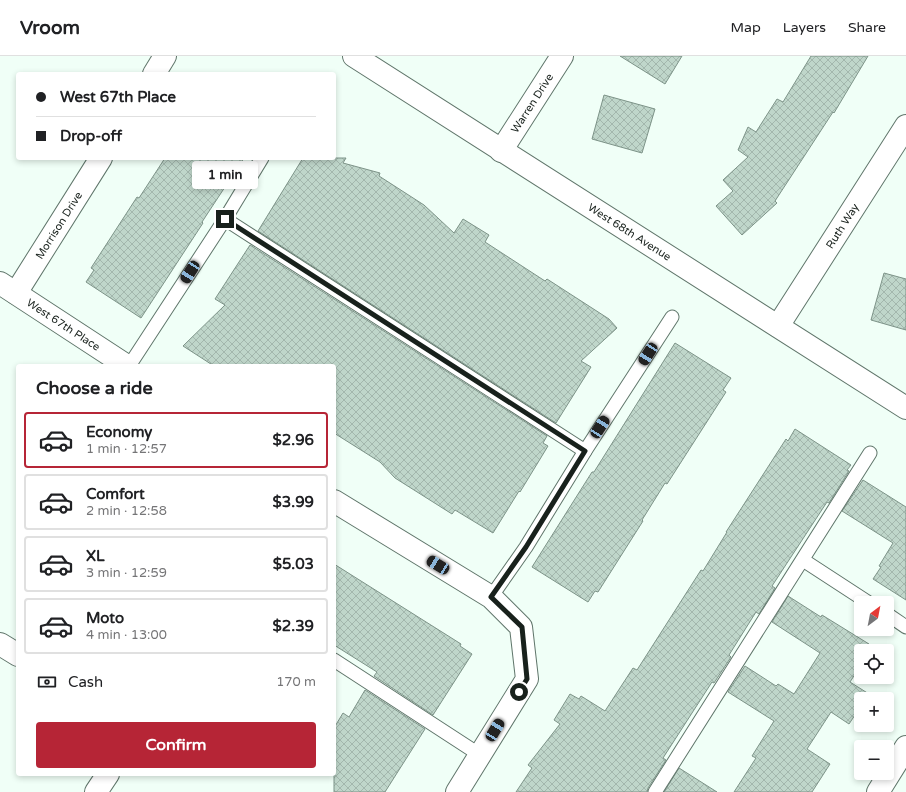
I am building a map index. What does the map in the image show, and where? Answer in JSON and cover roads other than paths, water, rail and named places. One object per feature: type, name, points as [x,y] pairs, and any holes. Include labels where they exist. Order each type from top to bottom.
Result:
[{"type":"street","points":[[155,72],[165,56]]},
{"type":"street","name":"West 68th Avenue","points":[[354,56],[906,408]]},
{"type":"street","name":"Warren Drive","points":[[501,150],[562,56]]},
{"type":"street","name":"Ruth Way","points":[[778,326],[906,126]]},
{"type":"street","name":"Morrison Drive","points":[[8,288],[100,160]]},
{"type":"street","name":"West 67th Place","points":[[8,288],[125,364]]},
{"type":"street","points":[[336,502],[491,597],[522,627],[527,679],[457,792]]},
{"type":"street","points":[[878,792],[906,748]]},
{"type":"street","points":[[96,792],[107,776]]},
{"type":"lane","points":[[129,364],[225,219],[261,160]]},
{"type":"lane","points":[[225,219],[585,451]]},
{"type":"lane","points":[[491,597],[526,547],[585,451],[672,317]]},
{"type":"lane","points":[[655,792],[870,453]]},
{"type":"lane","points":[[802,560],[858,596]]},
{"type":"lane","points":[[894,619],[906,627]]},
{"type":"lane","points":[[336,661],[480,755]]}]
